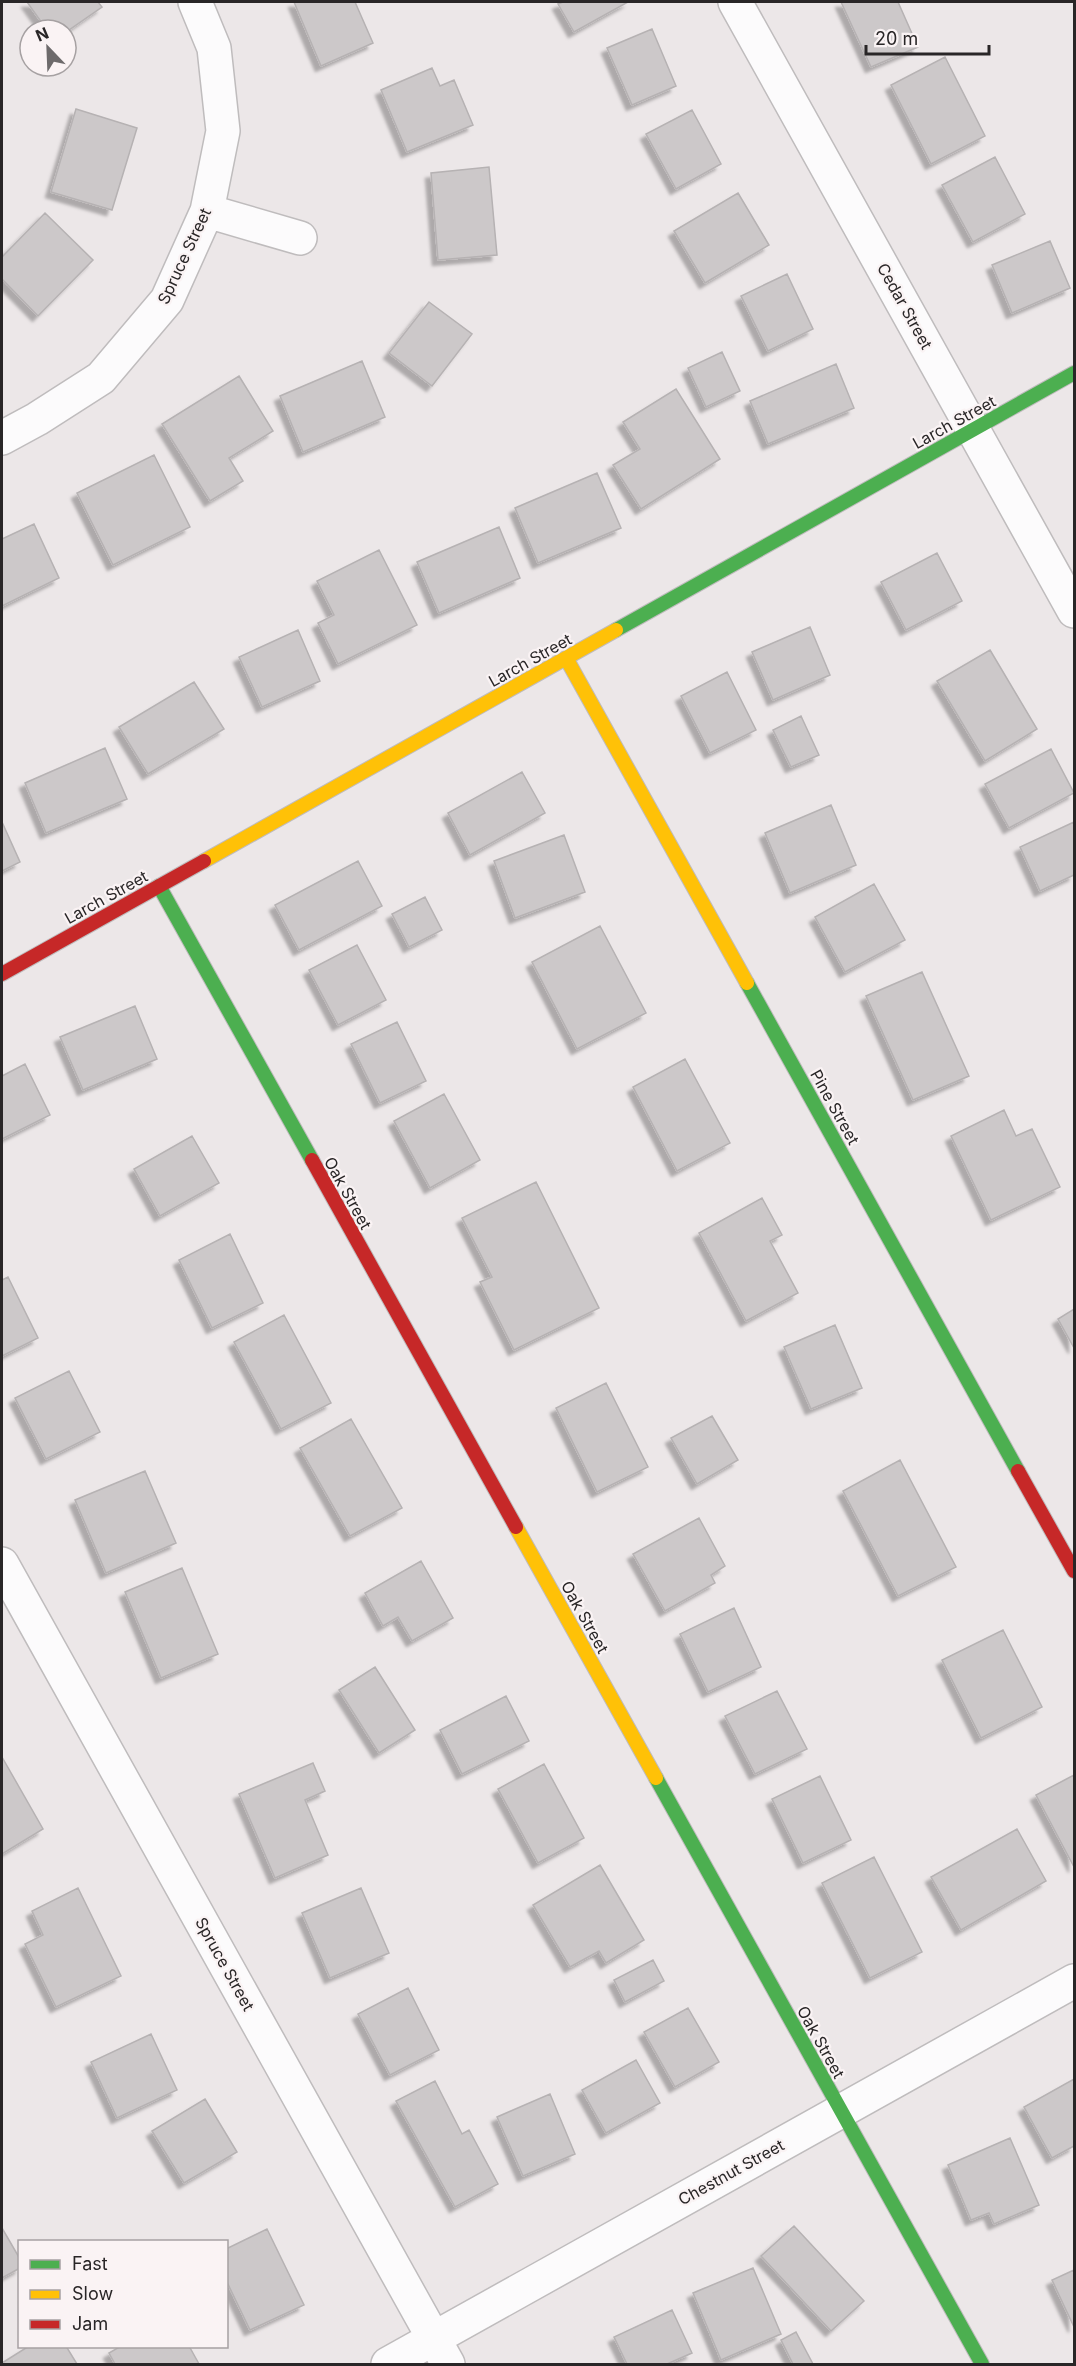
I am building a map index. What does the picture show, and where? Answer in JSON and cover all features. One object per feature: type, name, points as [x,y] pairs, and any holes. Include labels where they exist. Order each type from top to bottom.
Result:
[{"type":"street","name":"Spruce Street","points":[[2,438],[37,419],[101,378],[166,300],[207,211],[223,130],[214,48],[195,2]]},
{"type":"street","name":"Cedar Street","points":[[735,2],[1074,611]]},
{"type":"street","points":[[207,211],[300,238]]},
{"type":"street","name":"Larch Street","points":[[2,974],[1074,373]]},
{"type":"street","name":"Pine Street","points":[[566,658],[1074,1571]]},
{"type":"street","name":"Oak Street","points":[[159,886],[982,2364]]},
{"type":"street","name":"Spruce Street","points":[[2,1564],[441,2352]]},
{"type":"street","name":"Chestnut Street","points":[[388,2364],[441,2352],[840,2111],[1074,1981]]},
{"type":"building","points":[[27,2],[98,2],[102,7],[78,24],[78,18],[38,18]]},
{"type":"building","points":[[294,2],[355,2],[373,43],[321,66]]},
{"type":"building","points":[[563,2],[628,2],[574,32],[558,4]]},
{"type":"building","points":[[841,2],[898,2],[918,47],[871,67]]},
{"type":"building","points":[[652,29],[676,86],[632,105],[607,48]]},
{"type":"building","points":[[945,57],[985,136],[931,164],[891,85]]},
{"type":"building","points":[[432,68],[440,86],[454,80],[473,125],[407,152],[381,90]]},
{"type":"building","points":[[76,109],[137,128],[112,210],[51,192]]},
{"type":"building","points":[[692,110],[721,164],[676,189],[646,134]]},
{"type":"building","points":[[995,157],[1025,214],[973,242],[942,185]]},
{"type":"building","points":[[489,167],[497,255],[438,260],[431,173]]},
{"type":"building","points":[[738,193],[769,245],[705,283],[674,231]]},
{"type":"building","points":[[45,213],[93,260],[38,316],[2,279],[2,257]]},
{"type":"building","points":[[1050,241],[1070,288],[1012,313],[992,265]]},
{"type":"building","points":[[787,274],[813,329],[768,351],[741,296]]},
{"type":"building","points":[[429,302],[472,334],[432,386],[389,353]]},
{"type":"building","points":[[722,352],[740,391],[706,407],[688,368]]},
{"type":"building","points":[[362,361],[385,417],[303,452],[280,396]]},
{"type":"building","points":[[836,364],[854,408],[768,444],[750,401]]},
{"type":"building","points":[[239,376],[273,431],[229,458],[243,481],[210,501],[162,424]]},
{"type":"building","points":[[676,389],[720,459],[641,509],[613,465],[640,449],[623,422]]},
{"type":"building","points":[[154,455],[190,527],[113,565],[77,493]]},
{"type":"building","points":[[597,473],[621,528],[538,563],[515,508]]},
{"type":"building","points":[[34,524],[59,578],[2,606],[2,539]]},
{"type":"building","points":[[499,527],[520,578],[439,613],[417,562]]},
{"type":"building","points":[[379,550],[417,625],[338,664],[318,623],[334,615],[317,581]]},
{"type":"building","points":[[937,553],[962,601],[906,630],[881,582]]},
{"type":"building","points":[[810,627],[830,675],[773,700],[752,652]]},
{"type":"building","points":[[298,630],[320,681],[262,707],[239,657]]},
{"type":"building","points":[[990,650],[1037,729],[985,761],[937,681]]},
{"type":"building","points":[[727,672],[756,730],[710,753],[681,696]]},
{"type":"building","points":[[194,682],[224,729],[148,774],[119,727]]},
{"type":"building","points":[[801,716],[819,755],[791,767],[773,730]]},
{"type":"building","points":[[105,748],[127,799],[46,833],[25,783]]},
{"type":"building","points":[[1051,749],[1074,793],[1009,828],[985,784]]},
{"type":"building","points":[[522,772],[545,813],[470,855],[448,813]]},
{"type":"building","points":[[831,805],[856,865],[790,893],[765,833]]},
{"type":"building","points":[[2,822],[20,862],[2,871]]},
{"type":"building","points":[[1074,822],[1074,875],[1040,891],[1020,847]]},
{"type":"building","points":[[564,835],[585,892],[515,918],[494,861]]},
{"type":"building","points":[[358,861],[382,906],[299,950],[275,905]]},
{"type":"building","points":[[874,884],[905,940],[845,972],[815,917]]},
{"type":"building","points":[[425,897],[442,930],[409,947],[392,914]]},
{"type":"building","points":[[600,926],[646,1013],[577,1049],[532,962]]},
{"type":"building","points":[[357,945],[386,1000],[338,1025],[309,970]]},
{"type":"building","points":[[922,972],[969,1076],[913,1100],[866,996]]},
{"type":"building","points":[[135,1006],[157,1059],[83,1090],[60,1037]]},
{"type":"building","points":[[397,1022],[426,1081],[380,1103],[351,1044]]},
{"type":"building","points":[[685,1059],[730,1143],[677,1171],[633,1087]]},
{"type":"building","points":[[25,1064],[50,1115],[2,1139],[2,1076]]},
{"type":"building","points":[[444,1094],[480,1160],[430,1188],[394,1121]]},
{"type":"building","points":[[1004,1110],[1016,1136],[1032,1129],[1060,1187],[991,1220],[951,1136]]},
{"type":"building","points":[[192,1136],[219,1183],[160,1216],[134,1169]]},
{"type":"building","points":[[536,1182],[599,1308],[514,1350],[480,1282],[492,1277],[462,1218]]},
{"type":"building","points":[[762,1198],[782,1235],[770,1241],[798,1293],[746,1321],[699,1233]]},
{"type":"building","points":[[230,1234],[263,1303],[212,1328],[179,1260]]},
{"type":"building","points":[[8,1277],[38,1338],[2,1356],[2,1280]]},
{"type":"building","points":[[1074,1309],[1074,1348],[1058,1319]]},
{"type":"building","points":[[284,1315],[331,1403],[281,1429],[234,1342]]},
{"type":"building","points":[[835,1325],[862,1388],[811,1409],[784,1347]]},
{"type":"building","points":[[69,1371],[100,1432],[46,1459],[15,1398]]},
{"type":"building","points":[[606,1383],[648,1467],[597,1492],[556,1408]]},
{"type":"building","points":[[712,1416],[738,1460],[697,1484],[671,1438]]},
{"type":"building","points":[[351,1419],[402,1508],[350,1536],[300,1448]]},
{"type":"building","points":[[900,1460],[956,1567],[898,1596],[843,1491]]},
{"type":"building","points":[[145,1471],[176,1543],[106,1573],[75,1500]]},
{"type":"building","points":[[699,1518],[725,1566],[711,1575],[715,1583],[665,1611],[633,1554]]},
{"type":"building","points":[[421,1561],[453,1618],[412,1641],[398,1617],[383,1626],[365,1593]]},
{"type":"building","points":[[182,1568],[218,1654],[161,1678],[125,1592]]},
{"type":"building","points":[[734,1608],[761,1667],[708,1692],[680,1634]]},
{"type":"building","points":[[1003,1630],[1042,1707],[981,1738],[942,1660]]},
{"type":"building","points":[[375,1667],[415,1730],[379,1753],[339,1690]]},
{"type":"building","points":[[777,1691],[807,1749],[755,1774],[725,1716]]},
{"type":"building","points":[[506,1696],[529,1741],[462,1774],[440,1730]]},
{"type":"building","points":[[2,1757],[43,1829],[2,1854]]},
{"type":"building","points":[[313,1763],[325,1791],[305,1800],[328,1855],[275,1878],[239,1794]]},
{"type":"building","points":[[544,1764],[584,1838],[538,1863],[498,1789]]},
{"type":"building","points":[[1074,1775],[1074,1867],[1036,1795]]},
{"type":"building","points":[[820,1776],[851,1840],[803,1863],[772,1799]]},
{"type":"building","points":[[1017,1829],[1046,1881],[961,1930],[931,1877]]},
{"type":"building","points":[[874,1857],[922,1952],[870,1978],[822,1883]]},
{"type":"building","points":[[600,1865],[644,1940],[606,1963],[599,1951],[570,1967],[533,1905]]},
{"type":"building","points":[[78,1888],[121,1976],[56,2007],[25,1944],[43,1935],[32,1911]]},
{"type":"building","points":[[361,1888],[389,1953],[330,1978],[302,1913]]},
{"type":"building","points":[[653,1960],[664,1981],[625,2002],[614,1980]]},
{"type":"building","points":[[408,1988],[439,2050],[390,2075],[358,2014]]},
{"type":"building","points":[[688,2008],[719,2062],[675,2087],[644,2032]]},
{"type":"building","points":[[151,2034],[177,2090],[117,2118],[91,2062]]},
{"type":"building","points":[[636,2060],[660,2103],[606,2133],[582,2090]]},
{"type":"building","points":[[1074,2079],[1074,2146],[1052,2158],[1024,2107]]},
{"type":"building","points":[[435,2081],[462,2134],[469,2130],[498,2184],[455,2207],[396,2101]]},
{"type":"building","points":[[550,2094],[575,2154],[523,2176],[497,2117]]},
{"type":"building","points":[[205,2099],[237,2152],[184,2183],[152,2131]]},
{"type":"building","points":[[1010,2138],[1039,2205],[994,2224],[989,2213],[971,2220],[948,2165]]},
{"type":"building","points":[[794,2226],[864,2301],[831,2331],[761,2256]]},
{"type":"building","points":[[2,2228],[18,2256],[18,2269],[2,2278]]},
{"type":"building","points":[[267,2229],[304,2305],[250,2330],[228,2284],[228,2248]]},
{"type":"building","points":[[753,2268],[781,2334],[721,2360],[693,2293]]},
{"type":"building","points":[[1074,2270],[1074,2327],[1052,2280]]},
{"type":"building","points":[[672,2310],[692,2353],[667,2364],[627,2364],[614,2337]]},
{"type":"building","points":[[796,2332],[813,2364],[793,2364],[781,2340]]},
{"type":"building","points":[[26,2348],[67,2348],[77,2364],[2,2364]]},
{"type":"building","points":[[118,2348],[190,2348],[199,2364],[115,2364],[109,2353]]},
{"type":"traffic: fast","points":[[616,630],[1074,373]]},
{"type":"traffic: fast","points":[[159,886],[312,1160]]},
{"type":"traffic: fast","points":[[747,983],[1018,1471]]},
{"type":"traffic: fast","points":[[656,1778],[982,2364]]},
{"type":"traffic: slow","points":[[204,861],[616,630]]},
{"type":"traffic: slow","points":[[566,658],[747,983]]},
{"type":"traffic: slow","points":[[516,1527],[656,1778]]},
{"type":"traffic: jam","points":[[2,974],[204,861]]},
{"type":"traffic: jam","points":[[312,1160],[516,1527]]},
{"type":"traffic: jam","points":[[1018,1471],[1074,1571]]}]
